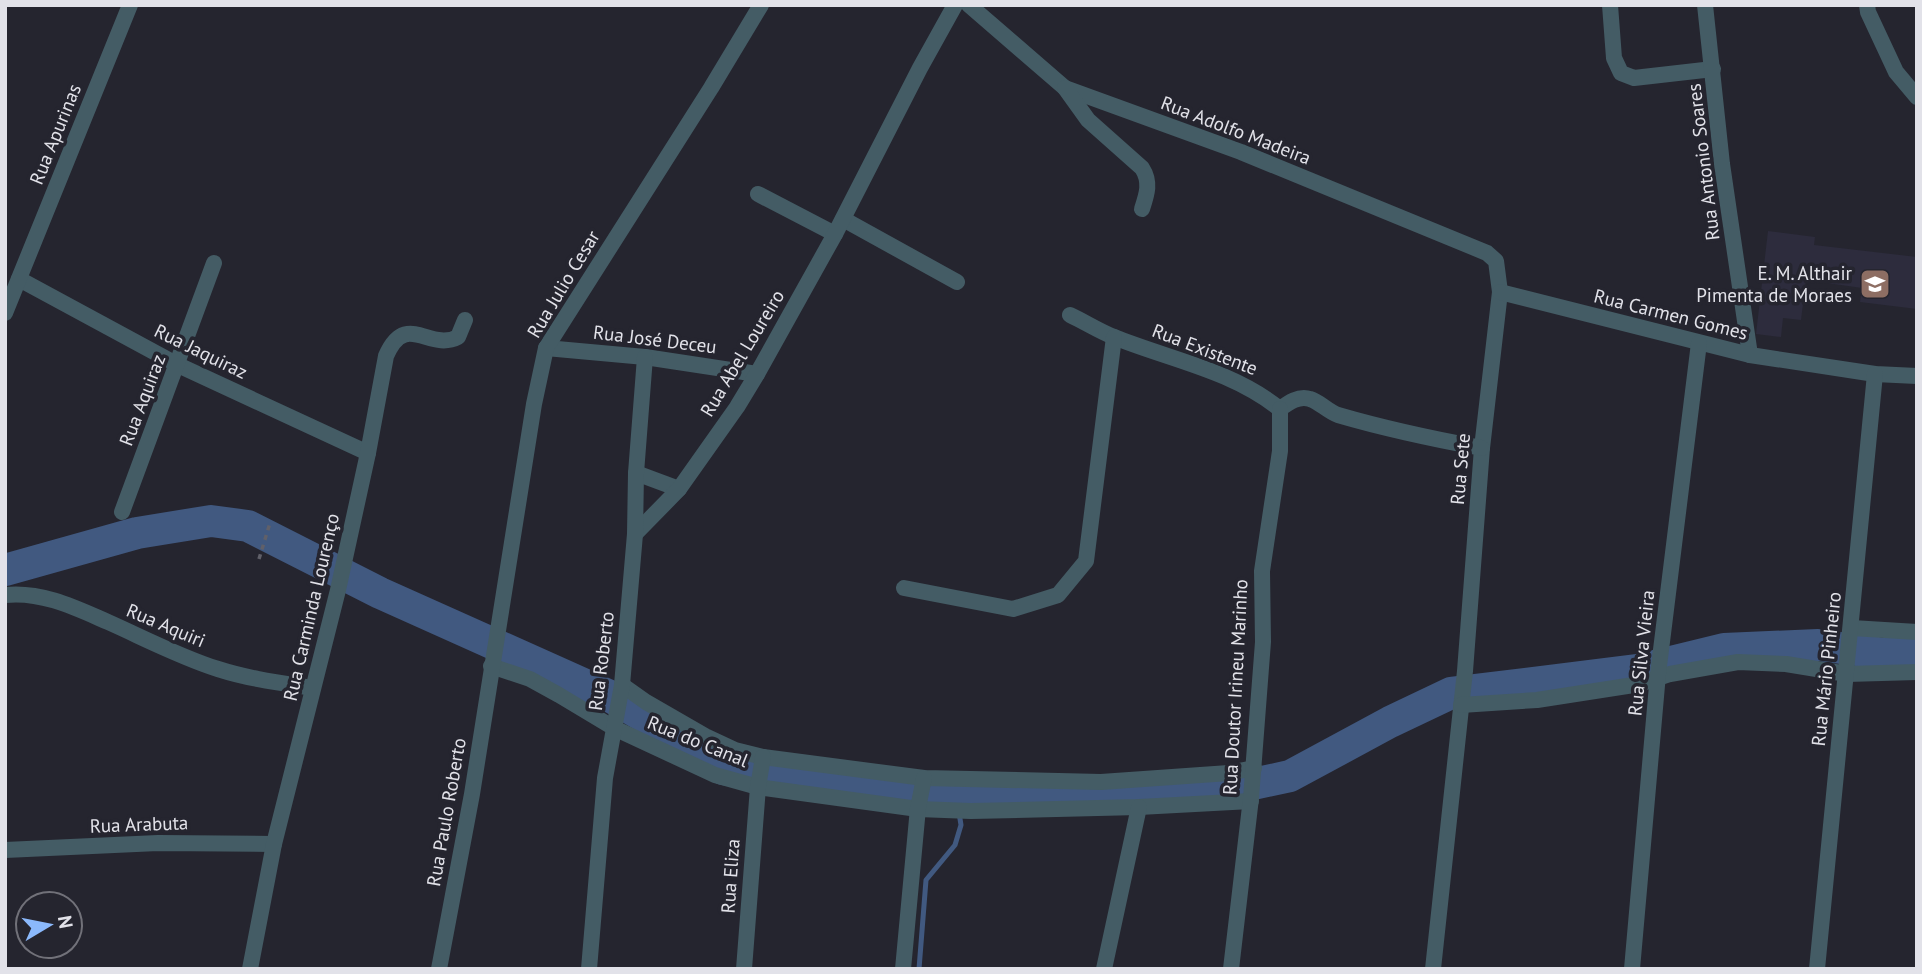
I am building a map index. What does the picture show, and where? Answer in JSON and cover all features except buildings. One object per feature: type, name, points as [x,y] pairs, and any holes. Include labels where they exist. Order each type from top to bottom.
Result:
[{"type":"street","name":"Rua Apurinas","points":[[5,313],[130,5]]},
{"type":"street","name":"Rua Julio Cesar","points":[[492,664],[534,404],[547,348],[761,5]]},
{"type":"street","name":"Rua Abel Loureiro","points":[[635,534],[679,489],[757,374],[835,234],[955,5]]},
{"type":"street","name":"Rua Adolfo Madeira","points":[[969,5],[1065,88],[1241,152],[1487,253],[1496,261],[1499,272]]},
{"type":"street","points":[[1610,5],[1614,58],[1621,74],[1634,78],[1713,69]]},
{"type":"street","name":"Rua Antonio Soares","points":[[1705,5],[1722,164],[1750,355]]},
{"type":"street","points":[[1867,5],[1896,72],[1917,97]]},
{"type":"street","points":[[1065,88],[1088,120],[1146,174],[1148,184],[1142,209]]},
{"type":"street","points":[[758,194],[835,234]]},
{"type":"street","points":[[843,219],[957,282]]},
{"type":"street","name":"Rua Aquiraz","points":[[122,512],[214,264]]},
{"type":"street","name":"Rua Sete","points":[[1461,703],[1482,448],[1500,292],[1499,272]]},
{"type":"street","name":"Rua Jaquiraz","points":[[19,279],[178,365],[368,453]]},
{"type":"street","name":"Rua Carmen Gomes","points":[[1500,292],[1750,355],[1875,374],[1917,376]]},
{"type":"street","name":"Rua Existente","points":[[1070,315],[1114,337],[1203,367],[1242,384],[1262,394],[1280,409]]},
{"type":"street","name":"Rua Carminda Lourenço","points":[[250,969],[274,844],[338,590],[386,356],[392,343],[400,335],[412,334],[442,341],[451,340],[458,337],[465,320]]},
{"type":"street","points":[[904,588],[1013,609],[1058,595],[1086,561],[1114,337]]},
{"type":"street","name":"Rua Silva Vieira","points":[[1632,969],[1658,676],[1699,343]]},
{"type":"street","name":"Rua José Deceu","points":[[547,348],[645,357],[757,374]]},
{"type":"street","name":"Rua Roberto","points":[[589,969],[605,778],[621,690],[635,534],[636,473],[645,357]]},
{"type":"street","name":"Rua Mário Pinheiro","points":[[1817,969],[1875,374]]},
{"type":"street","points":[[1280,409],[1291,401],[1311,399],[1327,410],[1385,428],[1482,448]]},
{"type":"street","name":"Rua Doutor Irineu Marinho","points":[[1231,969],[1254,769],[1263,642],[1262,571],[1280,451],[1280,409]]},
{"type":"street","points":[[636,473],[679,489]]},
{"type":"street","name":"Rua Aquiri","points":[[5,595],[36,596],[59,601],[218,669],[313,688]]},
{"type":"street","points":[[1851,632],[1917,632]]},
{"type":"street","points":[[1433,969],[1461,703],[1537,700],[1640,684],[1658,676],[1738,662],[1917,672]]},
{"type":"street","name":"Rua do Canal","points":[[492,664],[530,679],[614,725],[715,775],[758,785],[918,809],[971,811],[1139,807],[1251,799]]},
{"type":"street","name":"Rua Paulo Roberto","points":[[439,969],[472,794],[492,664]]},
{"type":"street","points":[[621,690],[705,736],[763,760],[923,780],[1101,782],[1254,769]]},
{"type":"street","name":"Rua Eliza","points":[[744,969],[758,785],[763,760]]},
{"type":"street","points":[[903,969],[923,780]]},
{"type":"street","points":[[1104,969],[1139,807]]},
{"type":"street","name":"Rua Arabuta","points":[[5,850],[158,844],[274,844]]},
{"type":"path","points":[[259,559],[270,523]]},
{"type":"shaded area","name":"E. M. Althair Pimenta de Moraes","points":[[1768,231],[1815,237],[1814,245],[1917,257],[1917,309],[1860,302],[1862,288],[1806,280],[1801,320],[1783,318],[1781,337],[1756,334]]},
{"type":"waterway","points":[[5,570],[137,533],[211,521],[248,526],[380,593],[608,695],[723,769],[901,791],[965,794],[1225,790],[1290,776],[1390,722],[1451,693],[1638,670],[1724,649],[1818,645],[1886,654],[1917,653]]},
{"type":"waterway","points":[[919,969],[926,880],[955,845],[961,825],[956,794]]},
{"type":"place","name":"E. M. Althair Pimenta de Moraes","points":[[1875,284]]}]
